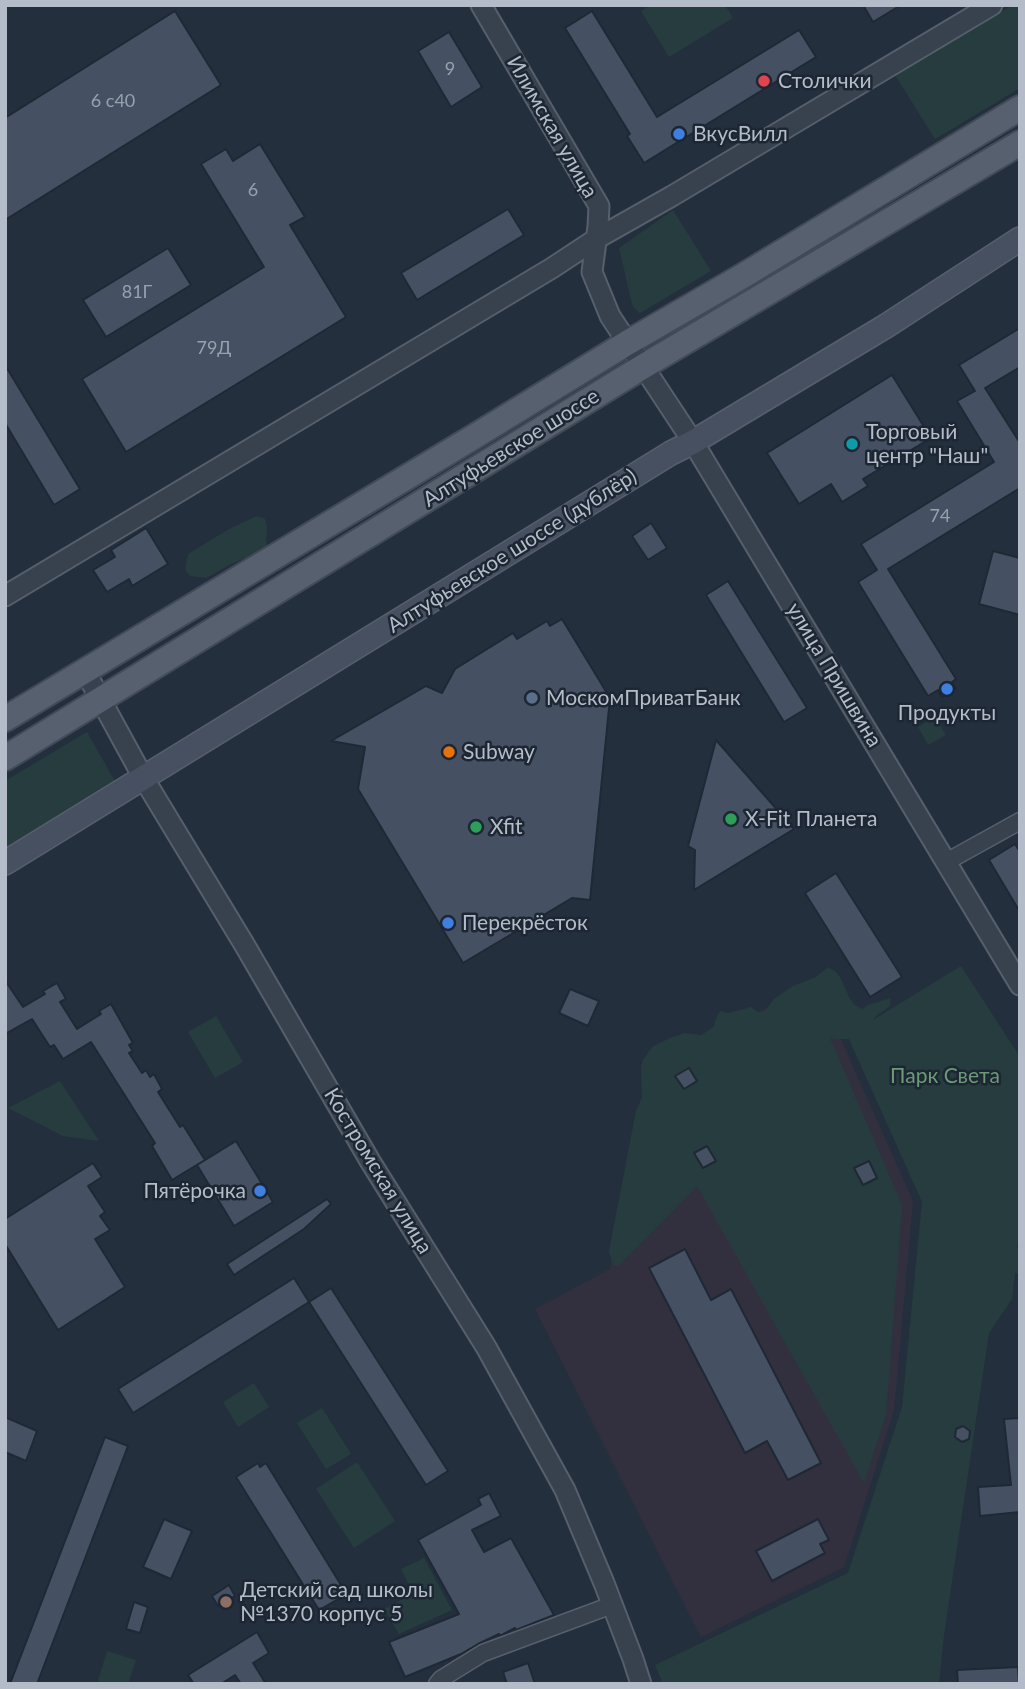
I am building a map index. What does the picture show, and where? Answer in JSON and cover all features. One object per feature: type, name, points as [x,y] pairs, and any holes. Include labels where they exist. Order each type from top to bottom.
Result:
[{"type":"main road","name":"Алтуфьевское шоссе","points":[[5,719],[1020,108]]},
{"type":"main road","name":"Алтуфьевское шоссе","points":[[5,758],[644,366],[1020,143]]},
{"type":"main road","name":"Алтуфьевское шоссе (дублёр)","points":[[5,863],[671,453],[890,324],[1020,239]]},
{"type":"street","name":"Илимская улица","points":[[481,5],[599,206],[592,271],[610,316],[644,366]]},
{"type":"street","points":[[5,596],[511,293],[596,239],[992,5]]},
{"type":"street","points":[[599,206],[612,218],[630,220]]},
{"type":"street","name":"улица Пришвина","points":[[644,366],[1020,985]]},
{"type":"street","name":"Костромская улица","points":[[85,671],[144,779],[370,1161],[486,1348],[565,1490],[641,1684]]},
{"type":"street","points":[[946,862],[1020,821]]},
{"type":"street","points":[[437,1684],[483,1653],[612,1605]]},
{"type":"shaded area","points":[[816,984],[913,1201],[894,1410],[844,1567],[701,1637],[535,1309],[610,1269],[648,1066]]},
{"type":"green space","points":[[651,5],[725,5],[733,18],[669,57],[641,11]]},
{"type":"green space","points":[[1013,5],[1020,5],[1020,88],[935,139],[895,75]]},
{"type":"green space","points":[[673,210],[711,271],[640,313],[632,304],[619,248]]},
{"type":"green space","points":[[257,516],[265,519],[267,526],[267,546],[262,552],[233,563],[206,578],[190,576],[185,570],[188,554],[229,529]]},
{"type":"green space","points":[[935,717],[946,735],[928,745],[918,727]]},
{"type":"green space","points":[[87,732],[116,783],[5,850],[5,781]]},
{"type":"green space","name":"Парк Света","points":[[961,966],[1020,1057],[1020,1228],[1017,1248],[1020,1249],[1020,1271],[1015,1273],[1012,1299],[989,1333],[939,1684],[663,1684],[655,1665],[848,1573],[902,1407],[922,1202],[849,1039],[829,1036],[902,1205],[886,1414],[864,1483],[697,1186],[619,1265],[613,1265],[609,1251],[636,1111],[642,1097],[643,1060],[652,1047],[670,1038],[685,1033],[701,1035],[709,1030],[714,1026],[720,1011],[728,1013],[751,1007],[758,1012],[765,1011],[774,999],[793,986],[816,977],[828,967],[840,977],[850,999],[862,1009],[891,998],[890,1006],[873,1020]]},
{"type":"green space","points":[[216,1016],[243,1062],[215,1078],[188,1032]]},
{"type":"green space","points":[[60,1081],[99,1141],[63,1136],[8,1108]]},
{"type":"green space","points":[[254,1383],[269,1407],[238,1427],[223,1402]]},
{"type":"green space","points":[[322,1408],[351,1454],[326,1469],[297,1423]]},
{"type":"green space","points":[[357,1462],[395,1521],[354,1548],[316,1489]]},
{"type":"green space","points":[[424,1558],[452,1610],[399,1634],[384,1609],[413,1594],[401,1569]]},
{"type":"green space","points":[[107,1651],[136,1660],[128,1684],[97,1684]]},
{"type":"building","points":[[863,5],[901,5],[873,22]]},
{"type":"building","points":[[175,11],[221,85],[5,220],[5,118]]},
{"type":"building","points":[[592,11],[657,117],[799,30],[816,57],[644,163],[627,136],[630,134],[565,28]]},
{"type":"building","points":[[449,32],[482,87],[451,107],[418,51]]},
{"type":"building","points":[[260,144],[305,217],[290,225],[346,317],[126,452],[82,379],[264,267],[201,164],[226,149],[233,161]]},
{"type":"building","points":[[508,209],[524,235],[417,300],[401,273]]},
{"type":"building","points":[[168,248],[191,285],[106,337],[83,300]]},
{"type":"building","points":[[1020,328],[1020,367],[985,388],[1020,443],[1020,488],[888,569],[956,679],[952,682],[956,689],[942,697],[938,690],[928,696],[858,582],[877,570],[861,544],[994,462],[957,401],[975,391],[959,365]]},
{"type":"building","points":[[5,365],[80,489],[54,505],[5,423]]},
{"type":"building","name":"Торговый центр \"Наш\"","points":[[892,375],[931,438],[863,479],[868,486],[842,502],[831,484],[799,504],[767,453]]},
{"type":"building","points":[[651,523],[667,548],[648,560],[632,536]]},
{"type":"building","points":[[146,528],[168,564],[132,586],[129,579],[107,592],[93,570],[115,557],[111,550]]},
{"type":"building","points":[[993,551],[1020,558],[1020,615],[979,604]]},
{"type":"building","points":[[728,581],[807,708],[784,722],[706,595]]},
{"type":"building","points":[[562,619],[610,698],[590,900],[572,898],[463,963],[358,789],[365,747],[331,741],[426,686],[442,693],[455,669],[513,633],[517,639],[547,621],[550,626]]},
{"type":"building","name":"X-Fit Планета","points":[[716,740],[794,829],[694,890],[695,850],[688,846]]},
{"type":"building","points":[[1015,844],[1020,852],[1020,912],[989,860]]},
{"type":"building","points":[[836,873],[902,977],[870,997],[805,893]]},
{"type":"building","points":[[5,980],[23,1007],[57,983],[66,999],[60,1002],[77,1029],[101,1014],[99,1011],[111,1004],[133,1043],[129,1045],[133,1051],[129,1053],[142,1073],[146,1070],[150,1077],[154,1074],[162,1089],[158,1092],[205,1160],[172,1180],[152,1146],[155,1143],[91,1042],[63,1059],[54,1045],[50,1047],[32,1019],[5,1034]]},
{"type":"building","points":[[570,989],[599,1001],[588,1026],[559,1013]]},
{"type":"building","points":[[689,1068],[697,1081],[684,1089],[675,1076]]},
{"type":"building","points":[[236,1141],[273,1202],[234,1226],[197,1165]]},
{"type":"building","points":[[707,1146],[716,1161],[703,1168],[694,1153]]},
{"type":"building","points":[[869,1161],[877,1178],[863,1185],[854,1168]]},
{"type":"building","points":[[93,1163],[102,1177],[88,1186],[105,1212],[100,1216],[110,1230],[95,1239],[125,1287],[58,1330],[5,1244],[5,1219]]},
{"type":"building","points":[[327,1199],[331,1204],[304,1229],[234,1275],[227,1264]]},
{"type":"building","points":[[685,1249],[711,1300],[731,1289],[821,1463],[788,1480],[767,1441],[745,1453],[649,1268]]},
{"type":"building","points":[[294,1278],[309,1302],[133,1413],[118,1389]]},
{"type":"building","points":[[331,1288],[448,1471],[426,1485],[309,1302]]},
{"type":"building","points":[[5,1417],[37,1431],[26,1461],[5,1452]]},
{"type":"building","points":[[1020,1418],[1020,1512],[980,1516],[978,1487],[1011,1485],[1004,1419]]},
{"type":"building","points":[[963,1426],[970,1431],[969,1439],[962,1442],[955,1437],[956,1429]]},
{"type":"building","points":[[105,1437],[128,1446],[37,1684],[10,1684]]},
{"type":"building","points":[[258,1463],[260,1467],[266,1463],[341,1585],[336,1589],[342,1597],[319,1610],[236,1477]]},
{"type":"building","points":[[489,1493],[501,1516],[472,1530],[484,1552],[511,1538],[554,1615],[500,1636],[499,1634],[461,1654],[405,1677],[389,1642],[459,1614],[418,1540],[481,1505],[478,1499]]},
{"type":"building","points":[[164,1519],[192,1531],[171,1579],[143,1567]]},
{"type":"building","points":[[818,1519],[829,1540],[820,1544],[825,1553],[772,1581],[756,1551]]},
{"type":"building","points":[[229,1585],[235,1596],[218,1606],[212,1596]]},
{"type":"building","points":[[134,1602],[148,1607],[140,1633],[126,1629]]},
{"type":"building","points":[[257,1632],[269,1653],[253,1663],[266,1684],[241,1684],[235,1675],[221,1684],[194,1684],[188,1675]]},
{"type":"building","points":[[528,1663],[535,1684],[507,1684],[503,1672]]},
{"type":"building","points":[[1018,1667],[1019,1684],[958,1684],[957,1670]]},
{"type":"place","name":"Столички","points":[[764,81]]},
{"type":"place","name":"ВкусВилл","points":[[679,134]]},
{"type":"place","name":"Торговый центр \"Наш\"","points":[[852,444]]},
{"type":"place","name":"Продукты","points":[[947,689]]},
{"type":"place","name":"МоскомПриватБанк","points":[[532,698]]},
{"type":"place","name":"Subway","points":[[449,752]]},
{"type":"place","name":"X-Fit Планета","points":[[731,819]]},
{"type":"place","name":"Xfit","points":[[476,827]]},
{"type":"place","name":"Перекрёсток","points":[[448,923]]},
{"type":"place","name":"Пятёрочка","points":[[260,1191]]},
{"type":"place","name":"Детский сад школы №1370 корпус 5","points":[[226,1602]]}]
